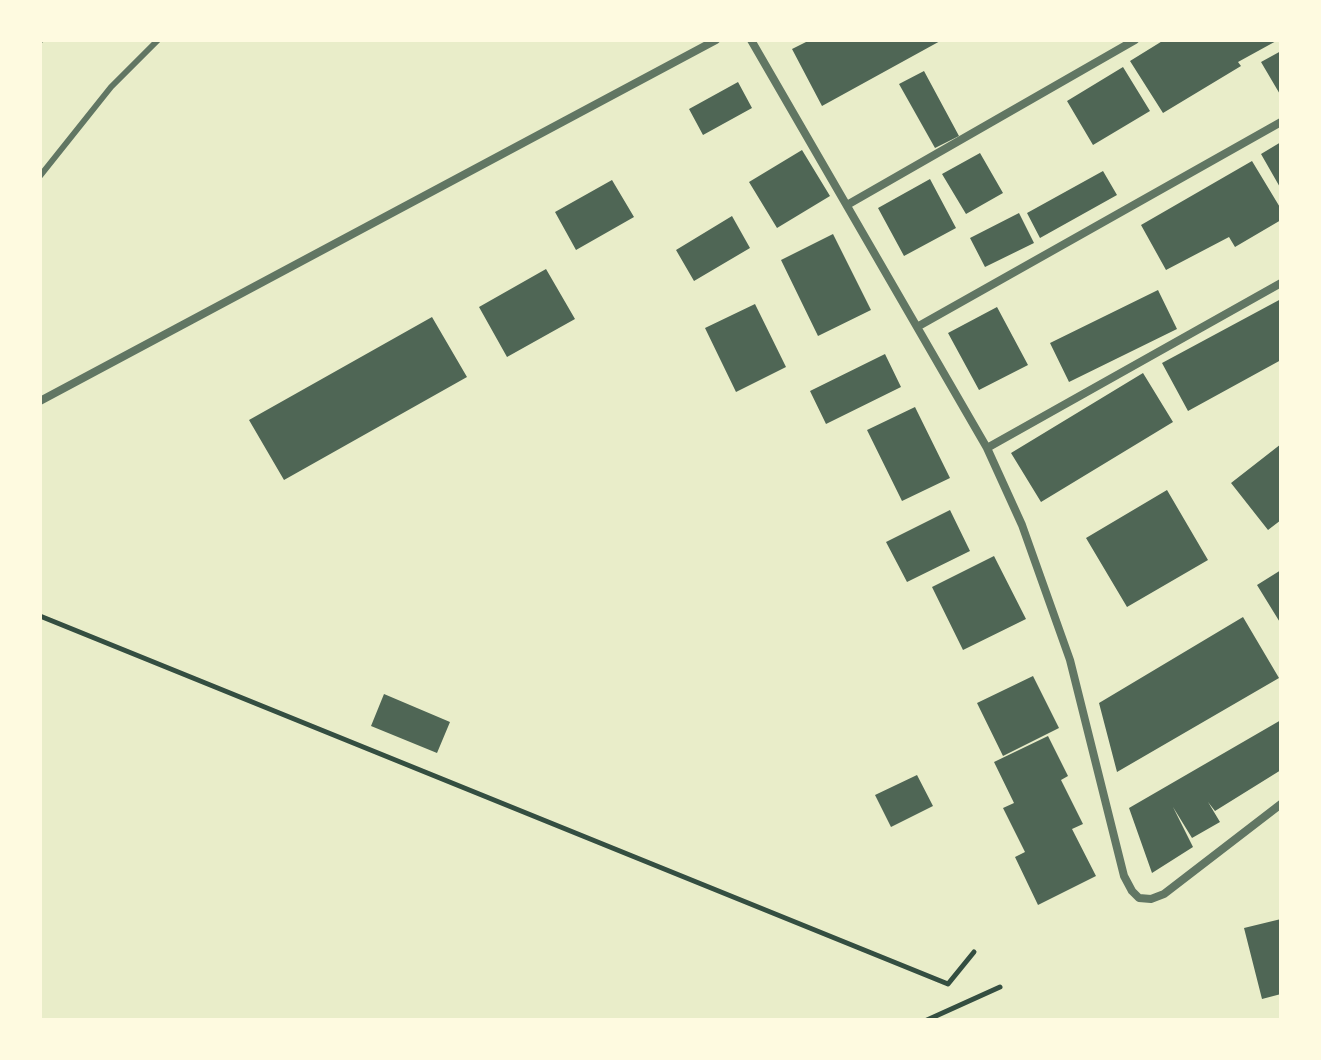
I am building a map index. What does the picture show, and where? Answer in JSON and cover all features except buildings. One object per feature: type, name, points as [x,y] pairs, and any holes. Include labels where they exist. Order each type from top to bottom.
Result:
[{"type":"street","points":[[40,401],[716,40]]},
{"type":"street","points":[[751,40],[987,448],[1022,525],[1070,660],[1124,876],[1132,891],[1139,898],[1151,899],[1164,894],[1281,804]]},
{"type":"street","points":[[847,205],[1135,40]]},
{"type":"street","points":[[917,327],[1281,122]]},
{"type":"street","points":[[987,448],[1281,283]]},
{"type":"lane","points":[[40,176],[111,87],[158,40]]},
{"type":"path","points":[[40,616],[948,984],[974,952]]},
{"type":"path","points":[[927,1020],[1000,987]]}]
